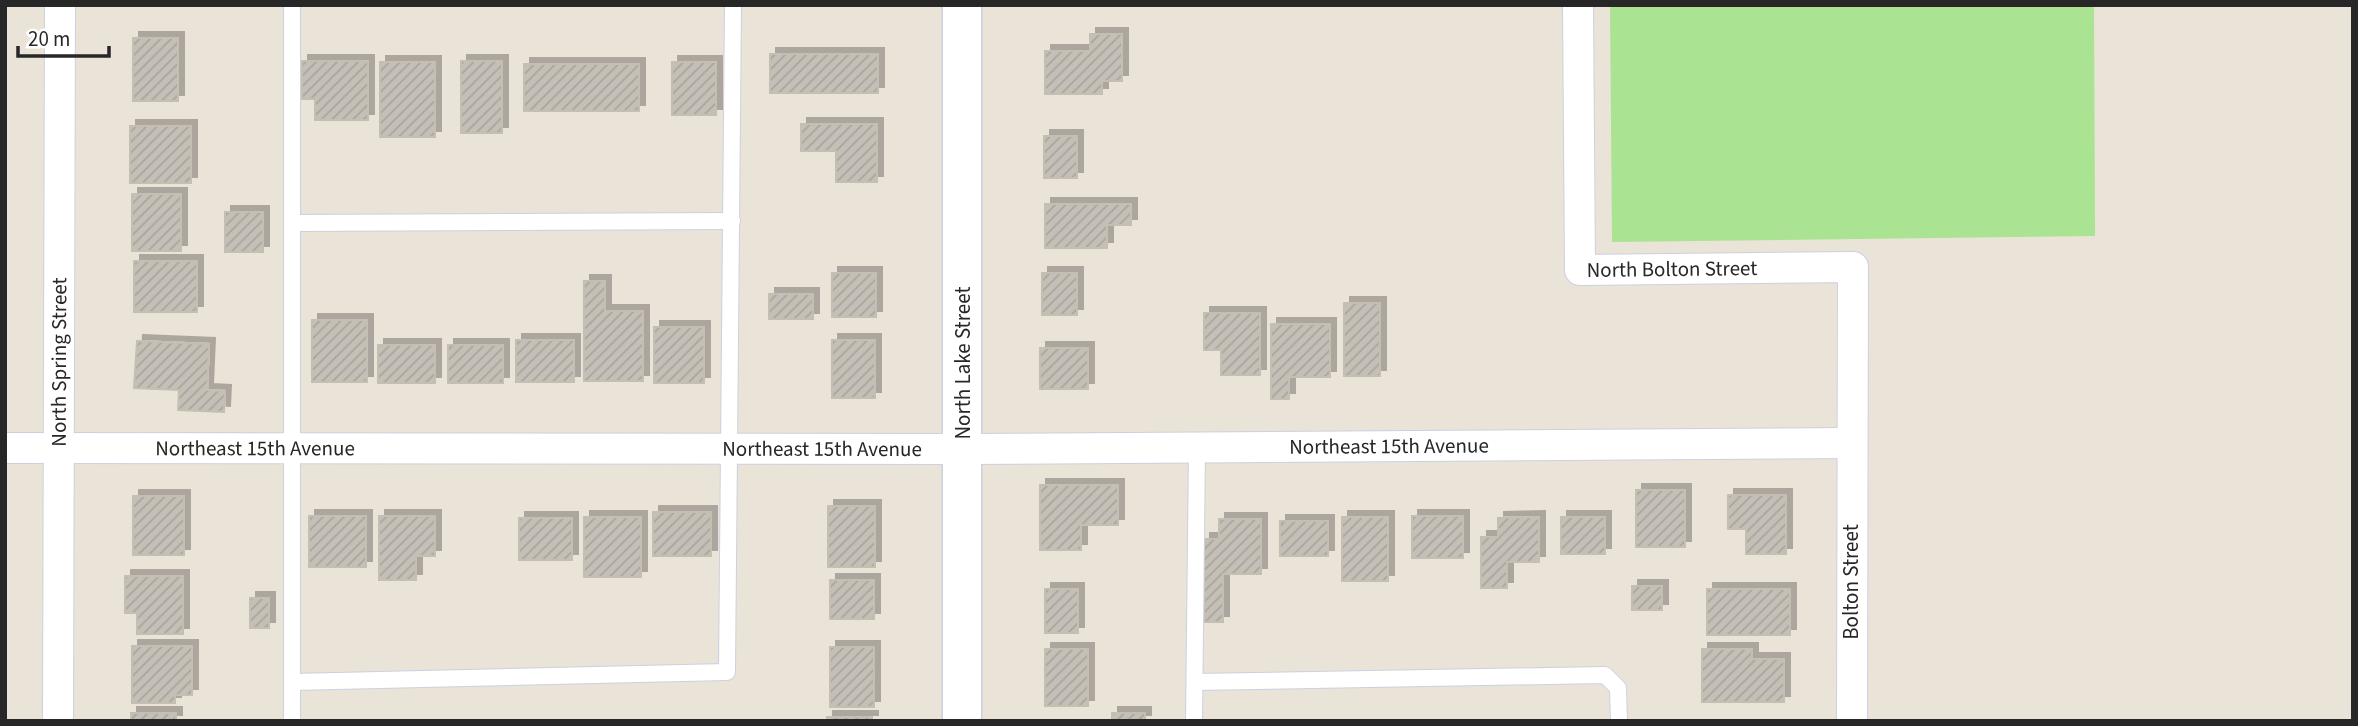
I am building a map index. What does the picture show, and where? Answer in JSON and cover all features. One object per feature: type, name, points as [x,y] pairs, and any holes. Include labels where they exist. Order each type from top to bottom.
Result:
[{"type":"street","name":"North Spring Street","points":[[58,721],[60,5]]},
{"type":"street","name":"North Lake Street","points":[[962,5],[962,721]]},
{"type":"street","name":"North Bolton Street","points":[[1578,5],[1580,270],[1853,267],[1851,443]]},
{"type":"street","name":"Northeast 15th Avenue","points":[[5,448],[964,449],[1851,443]]},
{"type":"street","name":"Bolton Street","points":[[1851,443],[1852,721]]},
{"type":"lane","points":[[292,5],[292,721]]},
{"type":"lane","points":[[292,682],[727,672],[733,5]]},
{"type":"lane","points":[[293,223],[732,221]]},
{"type":"lane","points":[[1194,721],[1197,447]]},
{"type":"lane","points":[[1195,682],[1605,675],[1618,688],[1619,721]]},
{"type":"green space","points":[[1610,5],[2094,5],[2095,236],[1612,242]]},
{"type":"building","points":[[1090,34],[1122,34],[1122,81],[1102,81],[1102,94],[1045,94],[1045,51],[1090,51]]},
{"type":"building","points":[[133,38],[178,38],[178,101],[133,101]]},
{"type":"building","points":[[770,54],[878,54],[878,93],[770,93]]},
{"type":"building","points":[[302,61],[368,61],[368,120],[315,120],[315,99],[302,99]]},
{"type":"building","points":[[461,61],[502,61],[502,133],[461,133]]},
{"type":"building","points":[[380,62],[435,62],[435,137],[380,137]]},
{"type":"building","points":[[672,62],[716,62],[716,115],[672,115]]},
{"type":"building","points":[[524,64],[639,64],[639,111],[524,111]]},
{"type":"building","points":[[801,124],[877,124],[877,182],[836,182],[836,151],[801,151]]},
{"type":"building","points":[[130,126],[191,126],[191,183],[130,183]]},
{"type":"building","points":[[1044,136],[1077,136],[1077,178],[1044,178]]},
{"type":"building","points":[[132,194],[181,194],[181,251],[132,251]]},
{"type":"building","points":[[1045,204],[1131,204],[1131,225],[1107,225],[1107,248],[1045,248]]},
{"type":"building","points":[[225,212],[263,212],[263,252],[225,252]]},
{"type":"building","points":[[134,261],[197,261],[197,312],[134,312]]},
{"type":"building","points":[[832,273],[876,273],[876,317],[832,317]]},
{"type":"building","points":[[1042,273],[1077,273],[1077,315],[1042,315]]},
{"type":"building","points":[[584,281],[605,281],[605,311],[643,311],[643,381],[584,381]]},
{"type":"building","points":[[769,294],[813,294],[813,319],[769,319]]},
{"type":"building","points":[[1344,303],[1380,303],[1380,376],[1344,376]]},
{"type":"building","points":[[1204,313],[1260,313],[1260,375],[1221,375],[1221,350],[1204,350]]},
{"type":"building","points":[[312,320],[367,320],[367,382],[312,382]]},
{"type":"building","points":[[1271,324],[1330,324],[1330,377],[1289,377],[1289,399],[1271,399]]},
{"type":"building","points":[[654,327],[704,327],[704,383],[654,383]]},
{"type":"building","points":[[516,340],[574,340],[574,382],[516,382]]},
{"type":"building","points":[[832,340],[875,340],[875,398],[832,398]]},
{"type":"building","points":[[137,341],[209,344],[207,390],[225,391],[224,412],[178,410],[179,390],[134,388]]},
{"type":"building","points":[[378,345],[435,345],[435,383],[378,383]]},
{"type":"building","points":[[448,345],[503,345],[503,383],[448,383]]},
{"type":"building","points":[[1040,348],[1088,348],[1088,389],[1040,389]]},
{"type":"building","points":[[1040,485],[1118,485],[1118,525],[1081,525],[1081,550],[1040,550]]},
{"type":"building","points":[[1636,490],[1685,490],[1685,547],[1636,547]]},
{"type":"building","points":[[1728,495],[1786,495],[1786,554],[1746,554],[1746,529],[1728,529]]},
{"type":"building","points":[[133,496],[184,496],[184,555],[133,555]]},
{"type":"building","points":[[828,506],[875,506],[875,567],[828,567]]},
{"type":"building","points":[[653,512],[711,512],[711,556],[653,556]]},
{"type":"building","points":[[309,516],[366,516],[366,567],[309,567]]},
{"type":"building","points":[[379,516],[435,516],[435,556],[416,556],[416,580],[379,580]]},
{"type":"building","points":[[1412,516],[1463,516],[1463,558],[1412,558]]},
{"type":"building","points":[[584,517],[641,517],[641,577],[584,577]]},
{"type":"building","points":[[1342,517],[1388,517],[1388,581],[1342,581]]},
{"type":"building","points":[[1539,517],[1539,562],[1507,562],[1507,588],[1481,588],[1481,537],[1498,537],[1498,518]]},
{"type":"building","points":[[1561,517],[1605,517],[1605,554],[1561,554]]},
{"type":"building","points":[[519,518],[572,518],[572,560],[519,560]]},
{"type":"building","points":[[1219,519],[1261,519],[1261,574],[1223,574],[1223,622],[1204,622],[1204,539],[1219,539]]},
{"type":"building","points":[[1280,521],[1328,521],[1328,556],[1280,556]]},
{"type":"building","points":[[125,576],[183,576],[183,634],[137,634],[137,613],[125,613]]},
{"type":"building","points":[[830,580],[874,580],[874,619],[830,619]]},
{"type":"building","points":[[1632,586],[1662,586],[1662,610],[1632,610]]},
{"type":"building","points":[[1045,589],[1078,589],[1078,633],[1045,633]]},
{"type":"building","points":[[1707,589],[1790,589],[1790,635],[1707,635]]},
{"type":"building","points":[[250,598],[269,598],[269,628],[250,628]]},
{"type":"building","points":[[132,646],[192,646],[192,695],[175,695],[175,703],[132,703]]},
{"type":"building","points":[[830,647],[874,647],[874,707],[830,707]]},
{"type":"building","points":[[1045,649],[1088,649],[1088,706],[1045,706]]},
{"type":"building","points":[[1702,649],[1752,649],[1752,659],[1784,659],[1784,702],[1702,702]]},
{"type":"building","points":[[131,713],[176,713],[176,721],[131,721]]},
{"type":"building","points":[[1112,713],[1145,713],[1145,721],[1112,721]]},
{"type":"building","points":[[827,717],[872,717],[872,721],[827,721]]}]
